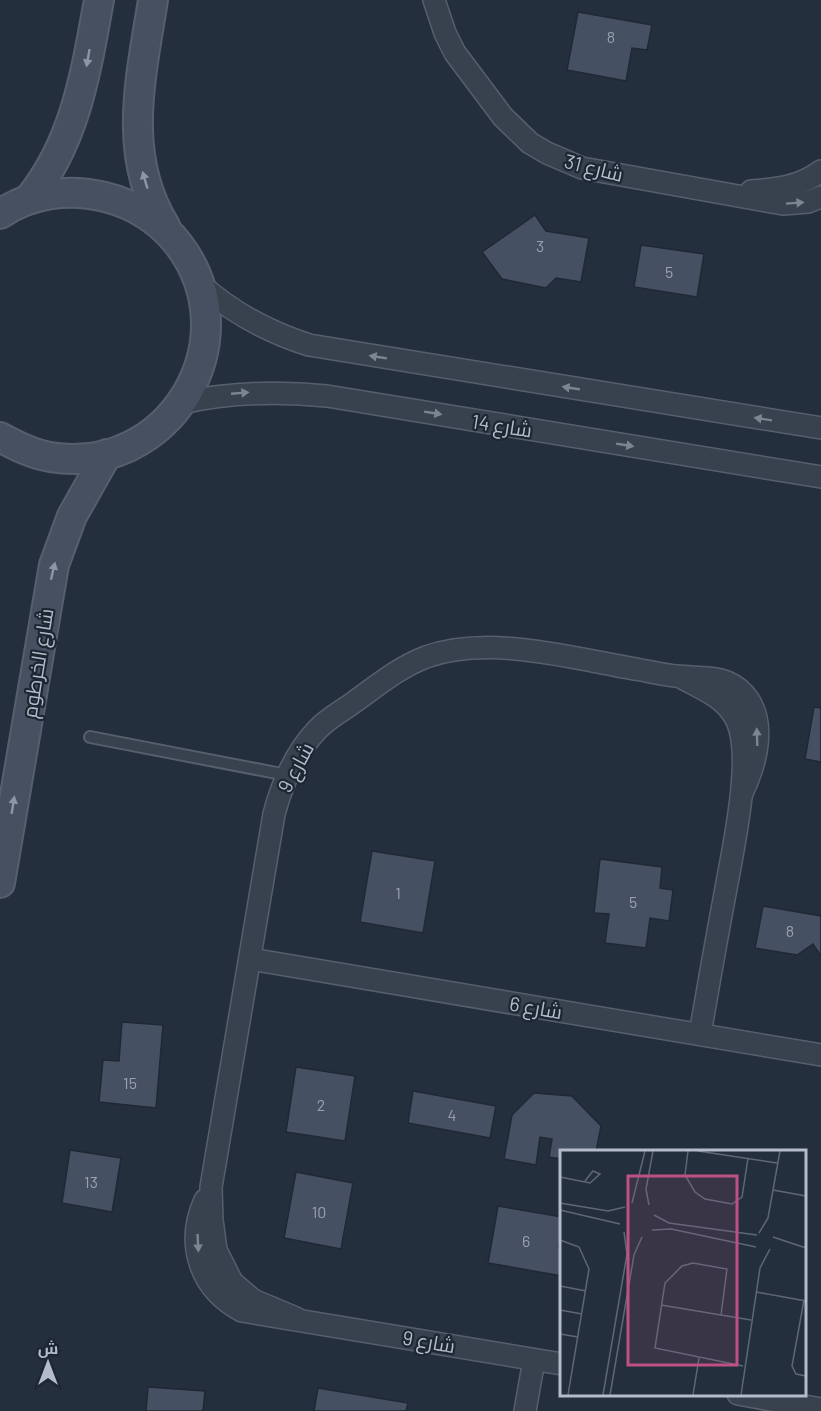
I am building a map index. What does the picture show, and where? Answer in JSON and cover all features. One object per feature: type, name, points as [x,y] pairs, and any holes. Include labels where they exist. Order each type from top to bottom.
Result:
[{"type":"main road","points":[[29,199],[56,159],[76,113],[99,0]]},
{"type":"main road","points":[[0,437],[22,449],[50,457],[79,459],[107,454],[136,443],[161,426],[182,403],[197,376],[205,346],[207,316],[201,285],[188,257],[170,233],[150,196],[138,148],[138,93],[153,0]]},
{"type":"main road","points":[[0,214],[29,199],[69,193],[89,193],[119,200],[146,214],[170,233]]},
{"type":"main road","name":"شارع الخرطوم","points":[[0,883],[54,565],[72,516],[107,454]]},
{"type":"street","name":"شارع 31","points":[[434,0],[445,33],[455,53],[503,117],[530,143],[547,153],[582,168],[783,204],[808,202],[821,197]]},
{"type":"street","name":"شارع 31","points":[[726,193],[792,186],[805,182],[821,171]]},
{"type":"street","points":[[201,285],[219,301],[258,326],[309,345],[821,428]]},
{"type":"street","name":"شارع 14","points":[[182,403],[264,391],[327,396],[821,477]]},
{"type":"street","name":"شارع 9","points":[[560,1364],[296,1318],[254,1300],[242,1292],[225,1272],[216,1250],[211,1187],[274,814],[287,775],[304,745],[318,729],[405,667],[445,652],[477,647],[512,650],[678,676],[713,693],[731,711],[738,722],[742,745],[742,793],[700,1034]]},
{"type":"street","name":"شارع 6","points":[[250,959],[821,1055]]},
{"type":"street","points":[[525,1411],[534,1360]]},
{"type":"street","points":[[744,1396],[821,1409]]},
{"type":"lane","points":[[90,738],[287,775]]},
{"type":"building","points":[[578,12],[652,25],[647,50],[632,48],[626,81],[567,70]]},
{"type":"building","points":[[535,215],[546,231],[589,238],[581,282],[556,278],[546,288],[502,279],[482,252]]},
{"type":"building","points":[[641,245],[704,254],[697,297],[634,287]]},
{"type":"building","points":[[814,707],[821,708],[821,762],[805,759]]},
{"type":"building","points":[[372,851],[435,861],[423,933],[360,922]]},
{"type":"building","points":[[600,859],[662,867],[660,888],[673,890],[669,921],[650,918],[646,948],[605,943],[609,914],[594,913]]},
{"type":"building","points":[[763,906],[821,916],[821,956],[813,944],[797,955],[755,948]]},
{"type":"building","points":[[122,1022],[163,1025],[156,1108],[99,1102],[103,1060],[119,1061]]},
{"type":"building","points":[[296,1067],[355,1076],[345,1141],[286,1132]]},
{"type":"building","points":[[413,1091],[496,1106],[490,1138],[408,1123]]},
{"type":"building","points":[[534,1093],[572,1096],[601,1126],[596,1150],[560,1150],[560,1159],[549,1157],[552,1139],[540,1137],[536,1165],[504,1159],[512,1115]]},
{"type":"building","points":[[70,1150],[121,1158],[112,1212],[62,1203]]},
{"type":"building","points":[[296,1172],[353,1183],[341,1249],[284,1238]]},
{"type":"building","points":[[498,1206],[560,1217],[560,1276],[488,1263]]},
{"type":"building","points":[[148,1387],[205,1391],[203,1411],[146,1411]]},
{"type":"building","points":[[318,1388],[408,1403],[406,1411],[314,1411]]}]
